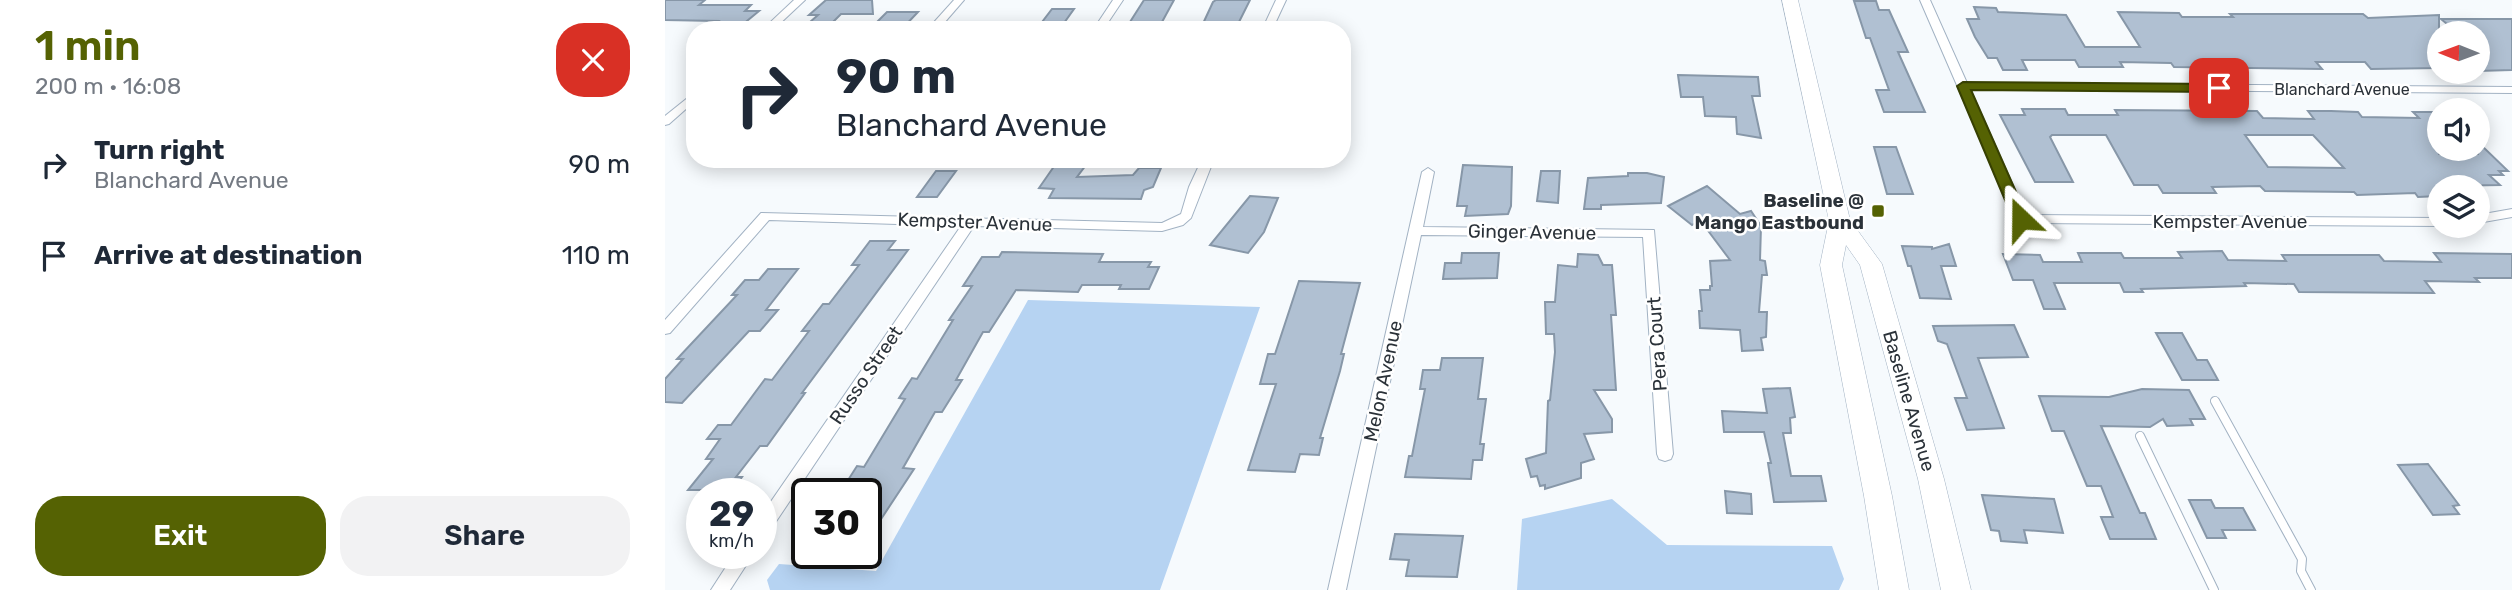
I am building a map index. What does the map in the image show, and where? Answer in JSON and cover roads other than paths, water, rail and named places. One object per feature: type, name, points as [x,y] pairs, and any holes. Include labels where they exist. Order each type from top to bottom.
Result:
[{"type":"main road","name":"Baseline Avenue","points":[[1790,0],[1840,221],[1871,264],[1931,479],[1956,590]]},
{"type":"main road","name":"Baseline Avenue","points":[[1840,221],[1831,265],[1878,496],[1894,590]]},
{"type":"street","points":[[777,21],[800,0]]},
{"type":"street","points":[[940,21],[959,0]]},
{"type":"street","points":[[1104,21],[1118,0]]},
{"type":"street","points":[[1272,21],[1281,0]]},
{"type":"street","points":[[1925,0],[1963,86]]},
{"type":"street","name":"Blanchard Avenue","points":[[1963,86],[2512,90]]},
{"type":"street","name":"Kempster Avenue","points":[[1963,86],[2021,219],[2427,222]]},
{"type":"street","points":[[665,122],[686,103]]},
{"type":"street","name":"Kempster Avenue","points":[[665,329],[766,216],[1162,227],[1182,220],[1188,213],[1192,194],[1204,168]]},
{"type":"street","name":"Melon Avenue","points":[[1337,590],[1428,172]]},
{"type":"street","points":[[2490,217],[2512,213]]},
{"type":"street","name":"Russo Street","points":[[777,506],[971,221]]},
{"type":"street","name":"Ginger Avenue","points":[[1416,230],[1649,233]]},
{"type":"street","name":"Pera Court","points":[[1649,233],[1665,454]]},
{"type":"street","points":[[720,590],[734,569]]},
{"type":"lane","points":[[2215,401],[2302,559],[2301,571],[2311,590]]},
{"type":"lane","points":[[2140,436],[2214,590]]},
{"type":"water","points":[[1028,300],[1260,307],[1160,590],[770,590],[767,580],[779,564],[791,565],[791,569],[876,571],[882,569],[882,560]]},
{"type":"water","points":[[1612,499],[1667,545],[1832,546],[1844,579],[1839,590],[1517,590],[1522,519]]},
{"type":"place","name":"Baseline @ Mango Eastbound","points":[[1878,211]]}]
